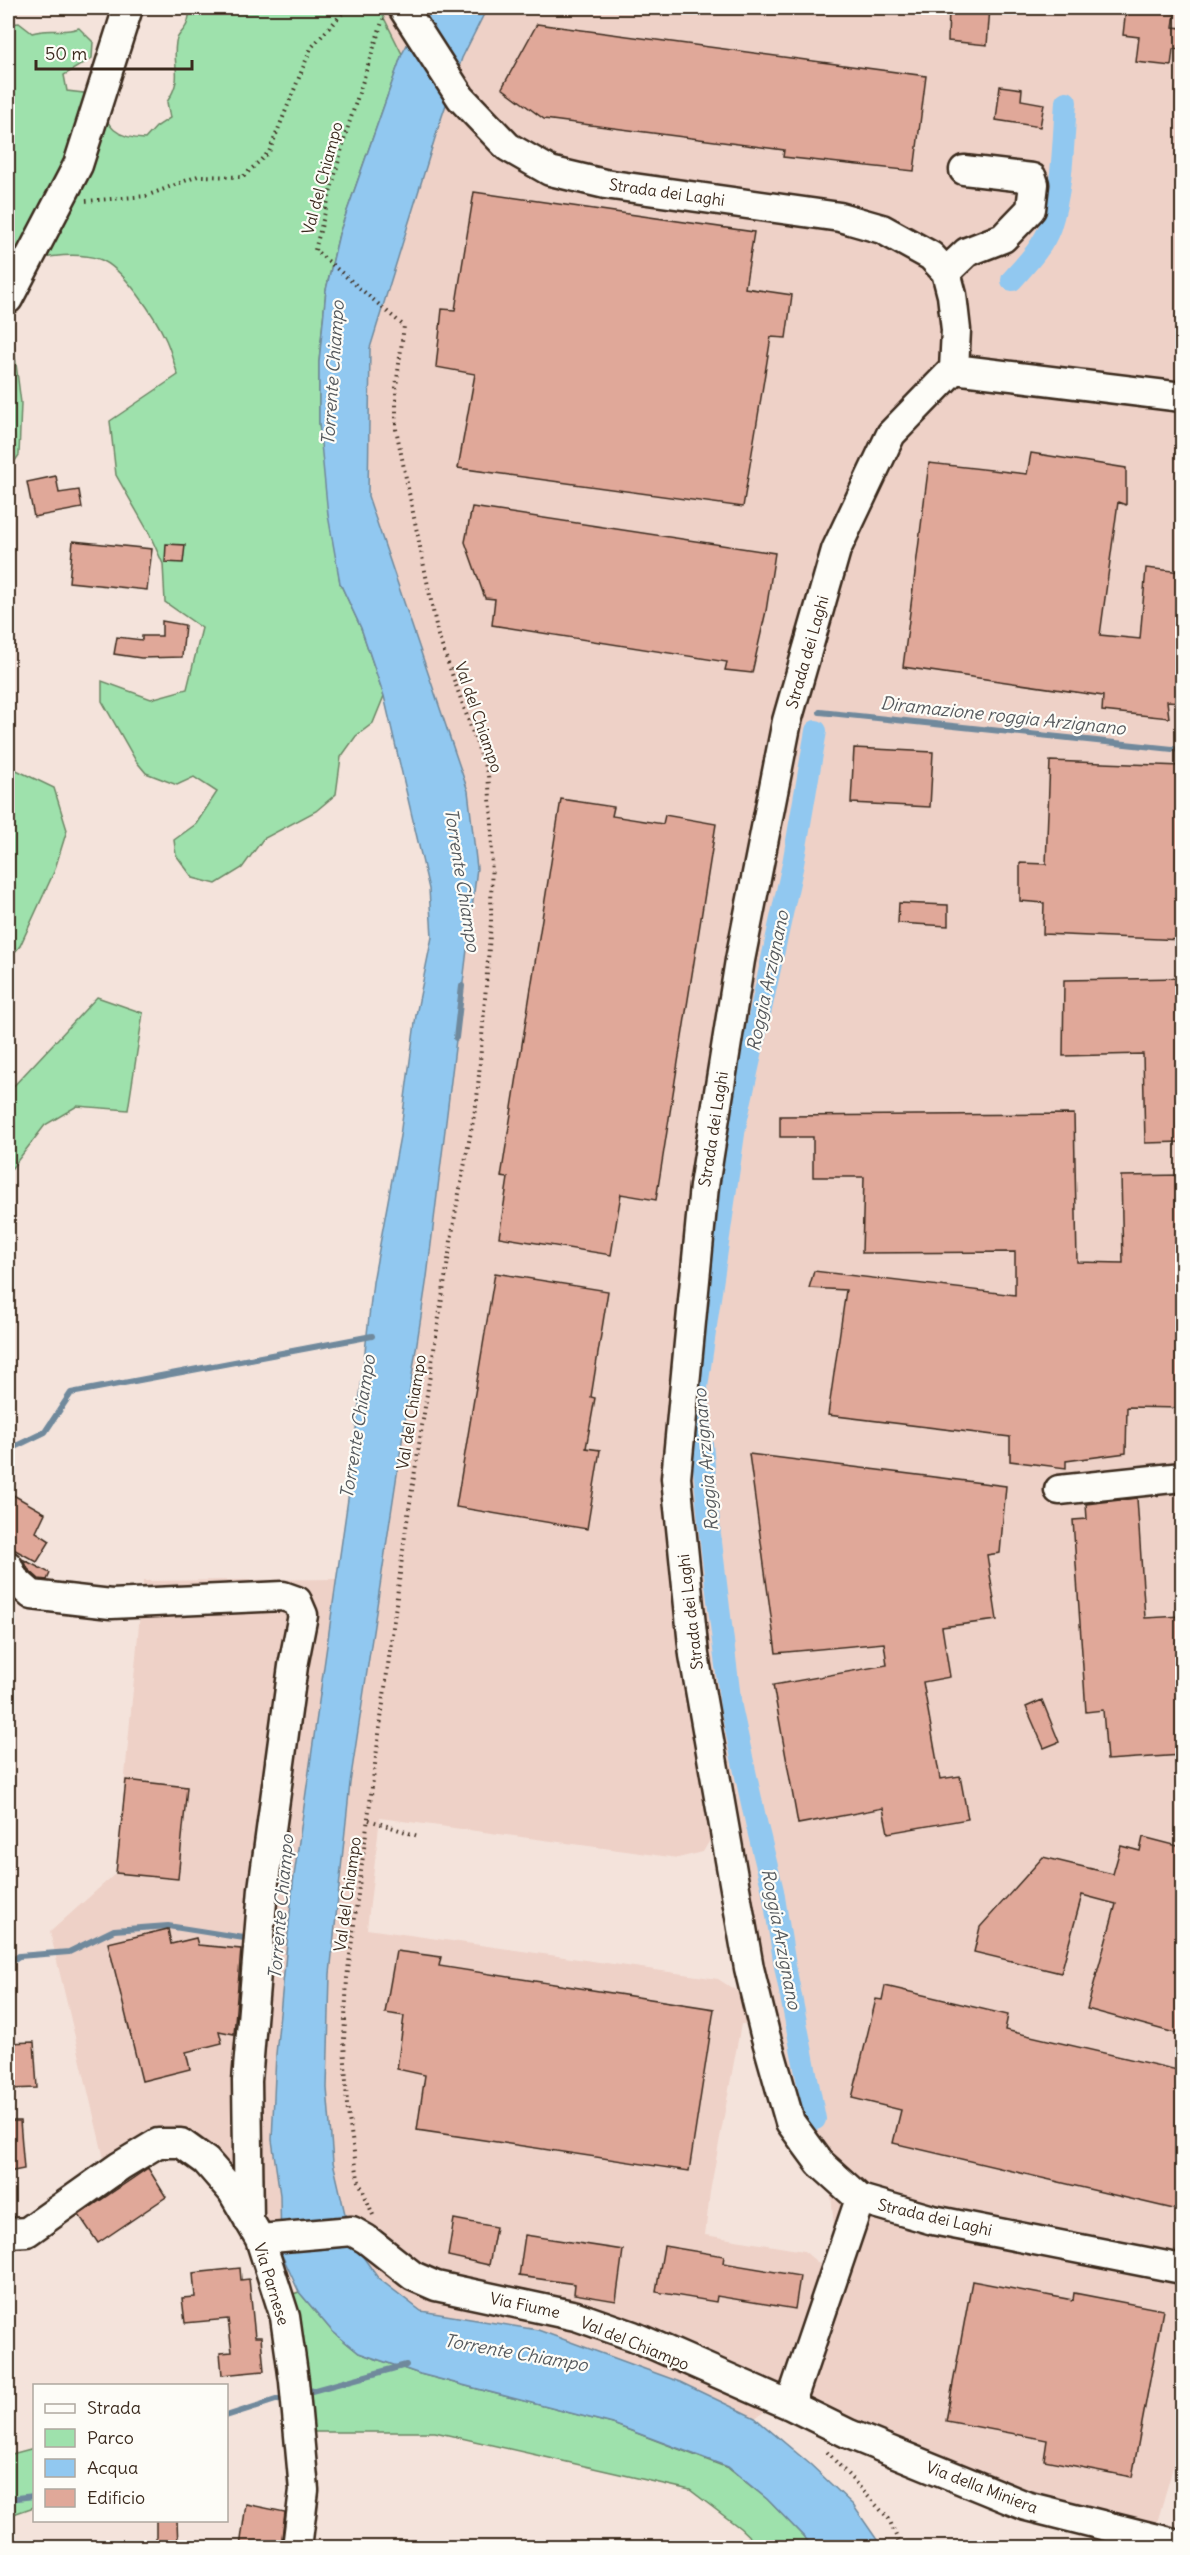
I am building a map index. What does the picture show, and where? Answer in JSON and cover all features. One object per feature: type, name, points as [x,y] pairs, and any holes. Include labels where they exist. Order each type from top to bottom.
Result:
[{"type":"street","points":[[8,299],[78,165],[128,8]]},
{"type":"street","name":"Strada dei Laghi","points":[[399,11],[461,98],[508,147],[550,171],[605,184],[840,217],[882,229],[931,256],[946,272]]},
{"type":"street","points":[[964,170],[1032,178],[1034,184],[1032,209],[1003,238],[967,252],[946,272],[952,295],[956,330],[954,369],[1182,397]]},
{"type":"street","name":"Strada dei Laghi","points":[[954,369],[891,434],[836,550],[787,721],[740,960],[704,1186],[676,1478],[694,1655],[749,1968],[765,2034],[790,2122],[820,2163],[860,2199],[933,2220],[1182,2269]]},
{"type":"street","points":[[1059,1490],[1182,1477]]},
{"type":"street","points":[[8,1566],[14,1579],[32,1595],[111,1604],[283,1596],[297,1601],[303,1615],[293,1666],[262,1900],[248,2081],[254,2230]]},
{"type":"street","name":"Via Parnese","points":[[8,2233],[27,2232],[120,2166],[158,2143],[181,2143],[206,2161],[232,2191],[254,2230],[285,2317],[294,2381],[304,2490],[297,2547]]},
{"type":"street","points":[[790,2405],[860,2199]]},
{"type":"street","name":"Via Fiume","points":[[254,2230],[352,2231],[366,2239],[413,2276],[436,2286],[576,2316],[633,2336],[790,2405]]},
{"type":"street","name":"Via della Miniera","points":[[790,2405],[849,2434],[1026,2506],[1182,2545]]},
{"type":"path","points":[[58,203],[146,195],[198,176],[243,177],[269,152],[311,48],[347,8]]},
{"type":"path","name":"Val del Chiampo","points":[[379,2224],[358,2179],[347,2105],[344,2040],[347,1978],[408,1516],[456,1209],[477,1100],[491,911],[492,820],[488,775],[438,635],[396,429],[396,387],[404,326],[315,250],[346,133],[399,11]]},
{"type":"path","points":[[369,1820],[418,1836]]},
{"type":"path","points":[[823,2448],[890,2519],[901,2547]]},
{"type":"shaded area","points":[[379,8],[427,8],[402,54]]},
{"type":"shaded area","points":[[487,8],[1182,8],[1182,2436],[1150,2547],[767,2410],[755,2418],[680,2382],[538,2330],[421,2311],[378,2278],[351,2240],[333,2162],[327,2088],[330,1974],[350,1783],[427,1277],[477,868],[468,791],[368,496],[370,348],[462,58]],"holes":[[[380,1818],[678,1858],[703,1852],[713,1835],[743,1995],[718,1979],[367,1929]],[[741,2024],[755,2024],[765,2091],[791,2141],[831,2195],[834,2227],[823,2267],[804,2251],[705,2235],[710,2192]]]},
{"type":"shaded area","points":[[337,1579],[293,1883],[276,2054],[272,2140],[280,2195],[281,2253],[221,2179],[177,2150],[148,2160],[110,2184],[50,1932],[116,1873],[143,1581]]},
{"type":"green space","points":[[191,8],[379,8],[402,54],[339,234],[326,290],[319,362],[319,423],[340,583],[361,628],[384,696],[373,723],[356,736],[341,757],[336,794],[316,811],[263,839],[242,868],[216,884],[193,878],[176,855],[174,840],[196,824],[217,792],[194,777],[177,785],[146,773],[136,761],[102,701],[102,681],[151,699],[187,689],[202,628],[165,602],[163,564],[149,533],[116,475],[110,421],[178,375],[166,340],[138,294],[118,272],[99,259],[74,255],[31,260],[8,294],[8,24],[19,23],[32,33],[79,28],[93,42],[92,58],[64,75],[67,91],[84,93],[99,101],[109,125],[120,134],[145,139],[156,127],[170,118],[167,102],[176,79],[176,42],[187,24]]},
{"type":"green space","points":[[8,301],[21,403],[19,455],[8,471]]},
{"type":"green space","points":[[8,766],[54,788],[67,830],[54,872],[20,946],[8,960]]},
{"type":"green space","points":[[97,997],[143,1013],[128,1110],[77,1106],[45,1125],[8,1173],[8,1092]]},
{"type":"green space","points":[[299,2292],[332,2331],[359,2353],[420,2374],[613,2424],[728,2468],[767,2499],[811,2547],[760,2547],[740,2528],[690,2490],[435,2432],[298,2432],[276,2300]]},
{"type":"green space","points":[[33,2448],[33,2507],[8,2516],[8,2455]]},
{"type":"water","points":[[427,8],[487,8],[462,58],[370,348],[368,496],[468,791],[477,868],[427,1277],[350,1783],[330,1974],[327,2088],[333,2162],[351,2240],[378,2278],[421,2311],[538,2330],[680,2382],[755,2418],[811,2465],[853,2505],[882,2547],[811,2547],[767,2499],[728,2467],[613,2424],[420,2374],[359,2353],[332,2331],[299,2292],[281,2253],[280,2195],[272,2140],[276,2054],[293,1883],[348,1499],[373,1282],[400,1136],[416,1015],[432,937],[429,889],[384,696],[361,628],[340,583],[328,515],[319,423],[319,362],[326,290],[339,234],[402,54]]},
{"type":"building","points":[[949,8],[990,8],[987,45],[948,41]]},
{"type":"building","points":[[1126,8],[1176,8],[1173,27],[1182,28],[1182,50],[1173,49],[1171,66],[1136,62],[1139,37],[1123,35]]},
{"type":"building","points":[[537,24],[926,76],[914,171],[783,157],[784,150],[544,119],[502,88]]},
{"type":"building","points":[[1000,86],[1022,89],[1021,100],[1044,104],[1040,127],[996,120]]},
{"type":"building","points":[[474,192],[754,232],[745,288],[792,295],[786,338],[771,337],[743,507],[458,468],[475,374],[436,367],[442,309],[455,310]]},
{"type":"building","points":[[1031,453],[1126,468],[1126,505],[1118,502],[1100,635],[1140,639],[1146,568],[1182,572],[1182,702],[1167,701],[1169,718],[1102,711],[1103,696],[903,667],[929,463],[1027,474]]},
{"type":"building","points":[[56,476],[59,493],[79,490],[82,508],[34,517],[27,482]]},
{"type":"building","points":[[472,507],[775,553],[766,611],[752,673],[725,670],[727,662],[492,625],[495,599],[485,598],[465,542]]},
{"type":"building","points":[[73,541],[152,549],[147,590],[69,582]]},
{"type":"building","points":[[166,544],[185,545],[183,563],[165,562]]},
{"type":"building","points":[[162,621],[185,625],[182,657],[141,658],[114,654],[117,637],[142,640],[142,636],[162,636]]},
{"type":"building","points":[[854,748],[933,752],[930,807],[851,803]]},
{"type":"building","points":[[1050,761],[1182,766],[1182,940],[1043,934],[1044,903],[1020,901],[1020,863],[1046,864]]},
{"type":"building","points":[[561,799],[614,807],[612,816],[663,824],[665,815],[716,824],[656,1200],[621,1194],[611,1255],[499,1237],[508,1178],[501,1177]]},
{"type":"building","points":[[899,903],[948,905],[948,926],[898,923]]},
{"type":"building","points":[[1182,978],[1182,1142],[1145,1143],[1143,1054],[1063,1056],[1064,980]]},
{"type":"building","points":[[1074,1114],[1077,1262],[1123,1263],[1121,1176],[1182,1175],[1182,1408],[1127,1407],[1126,1453],[1066,1461],[1066,1468],[1010,1461],[1010,1437],[828,1415],[846,1290],[809,1288],[814,1271],[1015,1295],[1015,1252],[862,1253],[864,1177],[813,1177],[813,1137],[780,1137],[780,1116]]},
{"type":"building","points":[[495,1273],[608,1291],[591,1397],[595,1398],[586,1448],[600,1450],[587,1529],[456,1507]]},
{"type":"building","points":[[749,1454],[1006,1486],[1000,1553],[987,1555],[997,1620],[942,1627],[950,1677],[923,1682],[940,1779],[960,1776],[968,1819],[888,1833],[883,1808],[798,1824],[773,1685],[887,1665],[884,1643],[776,1653]]},
{"type":"building","points":[[8,1492],[45,1513],[36,1532],[50,1541],[37,1562],[8,1546]]},
{"type":"building","points":[[1137,1498],[1145,1618],[1182,1616],[1182,1755],[1107,1760],[1103,1710],[1086,1712],[1073,1520],[1087,1519],[1086,1504]]},
{"type":"building","points":[[24,1560],[50,1573],[47,1580],[39,1579],[28,1569]]},
{"type":"building","points":[[1042,1700],[1059,1742],[1044,1748],[1026,1707]]},
{"type":"building","points":[[126,1780],[187,1787],[178,1879],[116,1873]]},
{"type":"building","points":[[1143,1837],[1182,1847],[1182,2035],[1087,2009],[1116,1904],[1082,1895],[1061,1973],[974,1952],[980,1927],[1043,1857],[1113,1874],[1121,1846],[1140,1851]]},
{"type":"building","points":[[168,1929],[171,1944],[196,1938],[198,1945],[241,1949],[234,2034],[219,2031],[222,2043],[186,2052],[190,2069],[142,2081],[108,1943]]},
{"type":"building","points":[[396,1951],[441,1957],[439,1966],[714,2009],[689,2171],[417,2130],[425,2075],[397,2069],[404,2016],[385,2013]]},
{"type":"building","points":[[885,1986],[1008,2015],[1005,2030],[1182,2071],[1182,2211],[893,2143],[901,2110],[852,2098],[876,1999],[882,2000]]},
{"type":"building","points":[[34,2042],[37,2088],[8,2089],[8,2043]]},
{"type":"building","points":[[8,2121],[20,2121],[24,2169],[8,2172]]},
{"type":"building","points":[[148,2168],[166,2197],[98,2243],[79,2215]]},
{"type":"building","points":[[454,2219],[496,2227],[489,2265],[448,2256]]},
{"type":"building","points":[[525,2235],[623,2250],[616,2301],[574,2294],[575,2284],[519,2276]]},
{"type":"building","points":[[664,2246],[724,2256],[723,2263],[800,2276],[795,2309],[717,2296],[716,2302],[656,2292]]},
{"type":"building","points":[[240,2268],[241,2280],[249,2279],[255,2337],[261,2337],[264,2371],[222,2375],[220,2353],[232,2352],[228,2319],[185,2323],[182,2298],[195,2297],[193,2273]]},
{"type":"building","points":[[972,2281],[1073,2300],[1074,2293],[1163,2310],[1132,2477],[1044,2460],[1047,2440],[946,2421]]},
{"type":"building","points":[[246,2504],[285,2512],[281,2547],[240,2547]]},
{"type":"building","points":[[156,2522],[177,2522],[178,2547],[156,2547]]},
{"type":"waterway","name":"Roggia Arzignano","points":[[1012,280],[1039,248],[1050,227],[1060,181],[1066,102]]},
{"type":"waterway","name":"Diramazione roggia Arzignano","points":[[820,712],[1182,750]]},
{"type":"waterway","name":"Roggia Arzignano","points":[[815,2119],[773,1891],[731,1707],[710,1534],[697,1387],[735,1127],[793,864],[816,731]]},
{"type":"waterway","name":"Torrente Chiampo","points":[[456,1038],[462,986]]},
{"type":"waterway","points":[[8,1450],[45,1432],[71,1393],[372,1336]]},
{"type":"waterway","points":[[8,1963],[19,1956],[69,1952],[114,1930],[168,1926],[244,1938]]},
{"type":"waterway","points":[[308,2392],[406,2365]]},
{"type":"waterway","points":[[228,2415],[282,2398]]},
{"type":"waterway","points":[[8,2499],[33,2496]]}]
